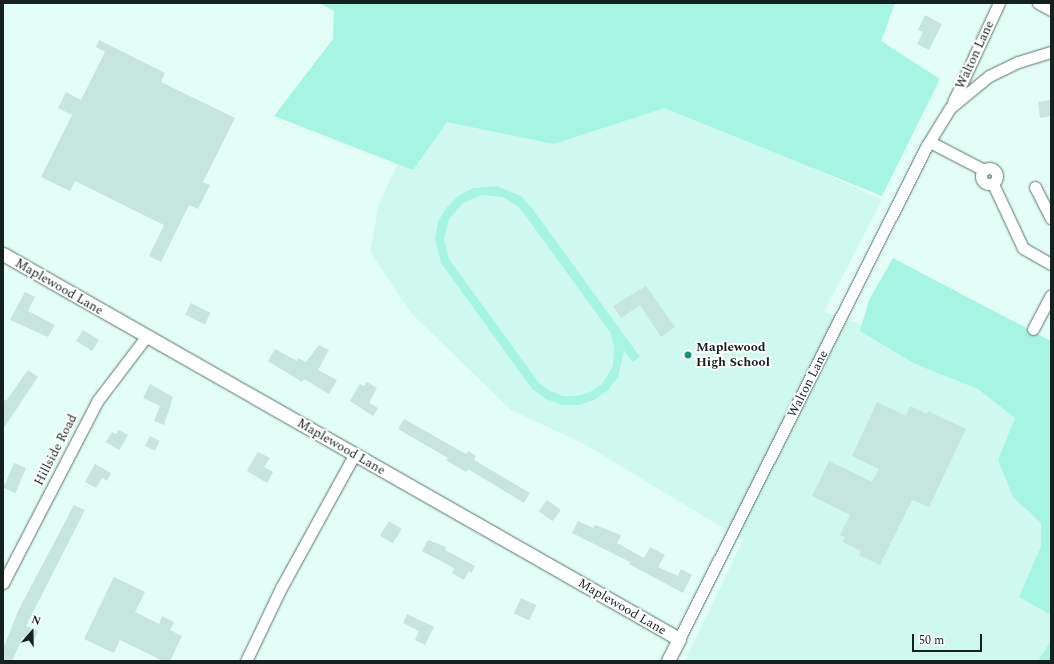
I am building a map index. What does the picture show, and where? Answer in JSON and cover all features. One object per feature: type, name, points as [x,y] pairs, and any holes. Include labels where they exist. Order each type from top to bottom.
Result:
[{"type":"street","name":"Walton Lane","points":[[668,661],[928,145],[950,108],[999,3]]},
{"type":"street","points":[[1038,3],[1051,10]]},
{"type":"street","name":"Walton Lane","points":[[950,108],[989,76],[1018,62],[1051,52]]},
{"type":"street","points":[[928,145],[983,172],[983,182],[993,184],[1023,248],[1051,264]]},
{"type":"street","points":[[1035,187],[1051,218]]},
{"type":"street","name":"Maplewood Lane","points":[[3,254],[146,337],[679,639]]},
{"type":"street","points":[[1033,329],[1051,295]]},
{"type":"street","name":"Hillside Road","points":[[3,583],[98,400],[146,337]]},
{"type":"street","points":[[246,661],[280,588],[354,455]]},
{"type":"shaded area","name":"Maplewood High School","points":[[485,17],[882,200],[824,312],[859,324],[986,385],[1051,437],[1051,661],[685,661],[743,540],[586,445],[511,410],[411,313],[370,252],[379,203],[463,30]]},
{"type":"green space","points":[[319,3],[895,3],[881,41],[940,79],[882,196],[664,108],[554,144],[447,122],[413,170],[274,116],[333,39],[334,11]]},
{"type":"green space","points":[[497,186],[521,196],[532,208],[640,357],[633,362],[624,351],[618,377],[608,390],[594,400],[579,405],[562,405],[546,399],[532,389],[441,263],[435,239],[438,222],[446,208],[458,196],[473,188]],"holes":[[[482,195],[503,197],[520,208],[610,332],[614,346],[613,366],[602,384],[590,392],[577,396],[563,396],[550,391],[539,383],[449,259],[444,239],[449,219],[463,203]]]},
{"type":"green space","points":[[893,258],[1051,341],[1051,615],[1019,597],[1041,546],[1041,523],[1013,497],[998,460],[1015,418],[978,389],[915,364],[860,331],[869,300]]},
{"type":"green space","points":[[1051,641],[1051,661],[1038,661],[1049,644]]},
{"type":"building","points":[[925,15],[942,24],[929,50],[917,44],[923,32],[918,30]]},
{"type":"building","points":[[99,40],[165,73],[161,82],[235,118],[203,182],[210,185],[198,209],[189,205],[161,262],[149,256],[164,225],[75,181],[70,191],[41,177],[72,115],[58,108],[66,92],[81,100],[105,52],[96,47]]},
{"type":"building","points":[[1051,100],[1051,116],[1040,118],[1038,102]]},
{"type":"building","points":[[646,286],[675,327],[661,337],[640,305],[621,318],[613,306]]},
{"type":"building","points":[[25,292],[35,297],[28,311],[55,325],[48,337],[10,320]]},
{"type":"building","points":[[191,303],[211,313],[205,325],[185,315]]},
{"type":"building","points":[[83,330],[99,340],[92,351],[76,341]]},
{"type":"building","points":[[319,345],[329,350],[318,370],[337,380],[329,394],[304,379],[302,382],[268,361],[275,349],[297,361],[298,358],[306,362]]},
{"type":"building","points":[[28,370],[38,377],[3,429],[3,399],[6,401]]},
{"type":"building","points":[[367,382],[377,388],[369,403],[378,408],[373,416],[350,401],[360,384],[364,386]]},
{"type":"building","points":[[150,384],[173,397],[164,425],[154,421],[160,406],[143,398]]},
{"type":"building","points":[[877,402],[906,416],[910,406],[927,414],[928,411],[966,429],[929,507],[912,500],[880,565],[859,555],[861,551],[843,542],[845,537],[840,535],[850,515],[812,496],[829,461],[872,482],[879,469],[852,456]]},
{"type":"building","points":[[404,419],[466,454],[468,451],[476,456],[474,460],[530,493],[524,503],[468,469],[466,472],[446,460],[448,458],[398,429]]},
{"type":"building","points":[[119,430],[128,435],[119,450],[106,442],[112,432],[116,434]]},
{"type":"building","points":[[150,436],[160,441],[155,451],[145,446]]},
{"type":"building","points":[[258,452],[270,458],[264,467],[273,472],[267,483],[247,471]]},
{"type":"building","points":[[14,463],[26,468],[15,493],[3,488]]},
{"type":"building","points":[[95,464],[111,473],[107,481],[102,478],[96,488],[85,482]]},
{"type":"building","points":[[547,500],[561,510],[553,521],[539,511]]},
{"type":"building","points":[[74,505],[85,510],[26,626],[38,631],[33,642],[23,637],[12,661],[3,661],[3,649],[18,611]]},
{"type":"building","points":[[389,521],[402,529],[393,543],[380,535]]},
{"type":"building","points":[[578,521],[593,528],[595,525],[621,535],[617,543],[644,558],[650,547],[665,555],[658,567],[678,576],[681,569],[692,575],[683,593],[629,564],[630,562],[572,533]]},
{"type":"building","points":[[428,540],[446,547],[445,550],[475,566],[471,573],[469,571],[464,580],[452,573],[454,568],[422,551]]},
{"type":"building","points":[[114,577],[145,592],[135,612],[159,624],[162,616],[174,622],[170,630],[182,636],[170,661],[163,661],[120,640],[114,653],[84,639]]},
{"type":"building","points":[[521,598],[536,605],[529,621],[514,613]]},
{"type":"building","points":[[407,614],[434,627],[425,645],[415,640],[419,631],[403,623]]},
{"type":"place","name":"Maplewood High School","points":[[688,355]]}]
